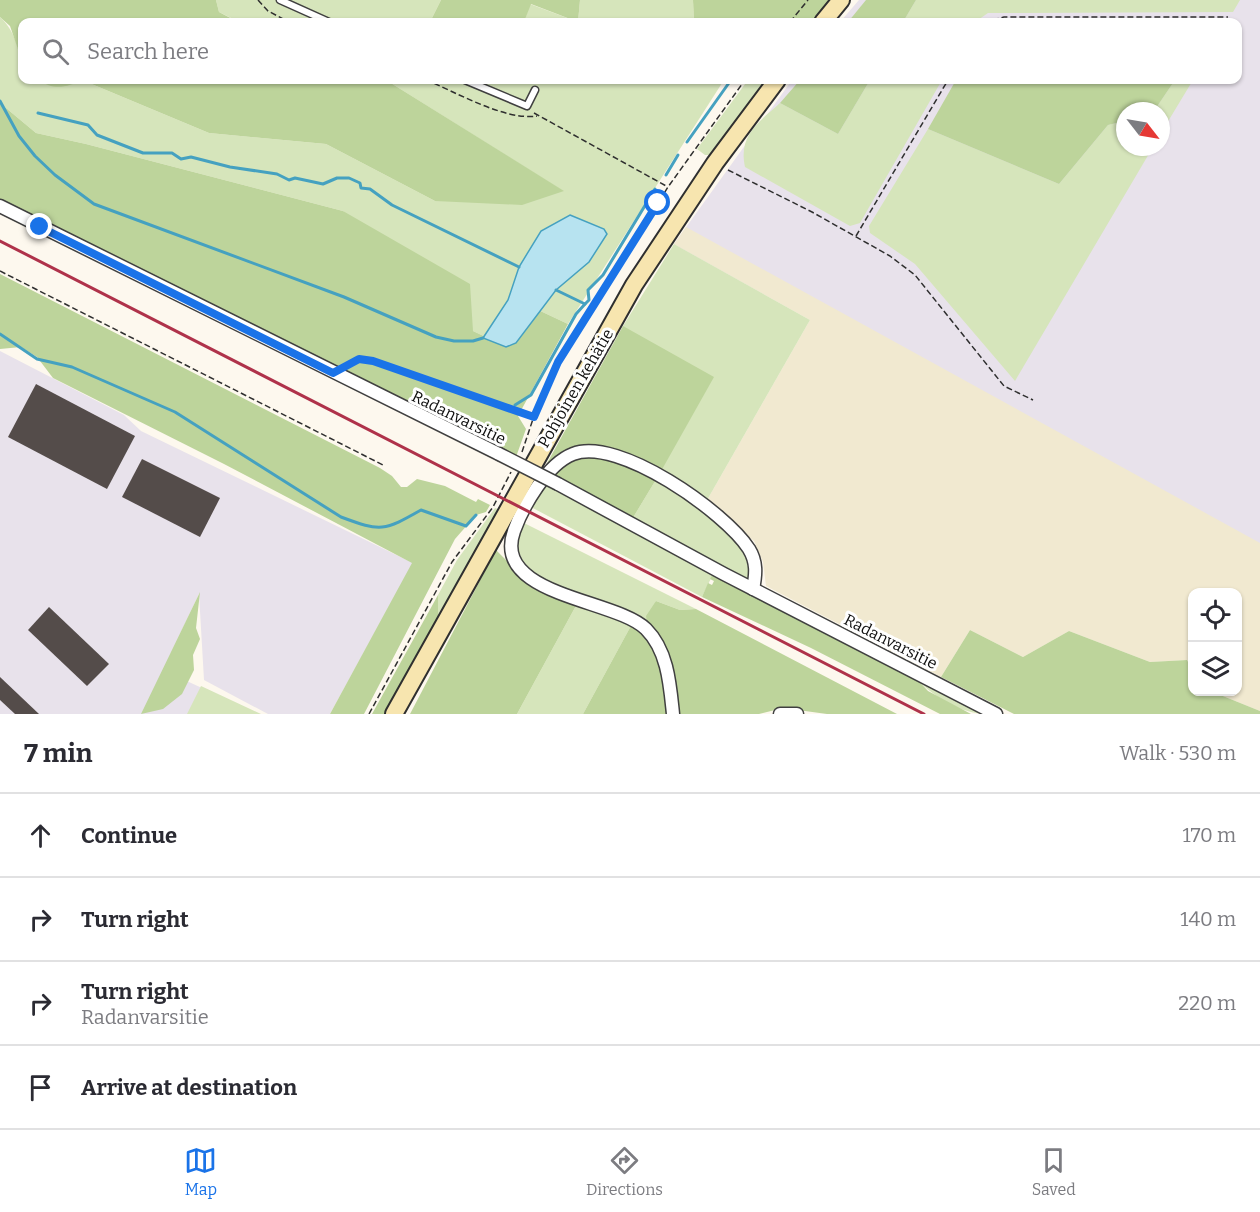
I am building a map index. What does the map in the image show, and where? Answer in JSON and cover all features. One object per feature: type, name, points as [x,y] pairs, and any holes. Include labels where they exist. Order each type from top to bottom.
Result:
[{"type":"main road","points":[[826,18],[841,0]]},
{"type":"main road","name":"Pohjoinen kehätie","points":[[394,713],[608,330],[674,222],[774,84]]},
{"type":"street","name":"Radanvarsitie","points":[[0,206],[558,484],[996,714]]},
{"type":"street","points":[[673,714],[662,652],[645,627],[620,613],[535,582],[516,564],[511,550],[513,532],[543,478],[560,460],[587,450],[608,453],[636,464],[685,493],[737,535],[754,562],[756,575],[753,588]]},
{"type":"street","points":[[780,714],[797,714]]},
{"type":"lane","points":[[280,0],[320,18]]},
{"type":"lane","points":[[474,84],[526,106],[535,90]]},
{"type":"path","points":[[258,0],[268,11],[281,18]]},
{"type":"path","points":[[793,18],[808,0]]},
{"type":"path","points":[[1000,18],[1228,18]]},
{"type":"path","points":[[436,84],[509,114],[524,118],[538,116]]},
{"type":"path","points":[[519,458],[558,362],[668,187],[742,84]]},
{"type":"path","points":[[856,236],[946,84]]},
{"type":"path","points":[[526,106],[538,116],[668,187]]},
{"type":"path","points":[[715,163],[890,256],[915,275],[1004,386],[1033,400]]},
{"type":"path","points":[[0,270],[383,465]]},
{"type":"path","points":[[333,373],[359,359],[373,361],[534,417]]},
{"type":"path","points":[[369,714],[452,562],[493,507],[514,467]]},
{"type":"shaded area","points":[[859,0],[1260,0],[1260,569],[674,244],[789,84],[1242,84],[1242,18],[843,18]]},
{"type":"shaded area","points":[[686,227],[1260,543],[1260,711],[1223,696],[1242,696],[1242,588],[1188,588],[1188,662],[1187,660],[1150,662],[1069,631],[1023,657],[970,630],[941,677],[766,586],[763,562],[754,541],[706,502],[810,320],[674,244]]},
{"type":"shaded area","points":[[0,351],[124,415],[141,431],[413,563],[330,714],[268,714],[204,680],[199,594],[163,670],[258,714],[0,714]]},
{"type":"green space","points":[[0,0],[216,0],[219,12],[230,18],[18,18],[18,49],[10,26],[0,17]]},
{"type":"green space","points":[[216,0],[441,0],[432,18],[231,18],[219,12]]},
{"type":"green space","points":[[441,0],[580,0],[578,18],[568,18],[531,4],[526,18],[432,18]]},
{"type":"green space","points":[[580,0],[693,0],[694,18],[578,18]]},
{"type":"green space","points":[[693,0],[831,0],[816,18],[694,18]]},
{"type":"green space","points":[[866,0],[916,0],[905,18],[851,18]]},
{"type":"green space","points":[[916,0],[1240,0],[1233,12],[988,13],[981,18],[905,18]]},
{"type":"green space","points":[[530,4],[567,18],[525,18]]},
{"type":"green space","points":[[0,17],[11,30],[17,46],[18,84],[92,84],[209,133],[326,144],[435,201],[563,191],[392,84],[721,84],[568,324],[534,308],[490,339],[473,331],[343,211],[36,133],[0,103]]},
{"type":"green space","points":[[47,84],[72,84],[61,87]]},
{"type":"green space","points":[[92,84],[392,84],[564,191],[522,205],[435,201],[326,144],[209,133]]},
{"type":"green space","points":[[745,84],[764,84],[709,155],[697,149]]},
{"type":"green space","points":[[797,84],[868,84],[838,134],[780,103]]},
{"type":"green space","points":[[868,84],[940,84],[860,223],[850,226],[745,167],[747,138],[758,123],[780,103],[838,134]]},
{"type":"green space","points":[[954,84],[1172,84],[1160,102],[1116,102],[1116,123],[1108,125],[1059,184],[928,129]]},
{"type":"green space","points":[[1172,84],[1191,84],[1170,118],[1170,102],[1160,102]]},
{"type":"green space","points":[[0,103],[36,133],[343,211],[470,284],[473,331],[490,339],[534,308],[568,324],[518,416],[526,429],[516,457],[0,203]]},
{"type":"green space","points":[[1116,123],[1116,156],[1148,156],[1015,381],[915,264],[870,233],[869,226],[928,129],[1059,184],[1108,125]]},
{"type":"green space","points":[[674,244],[810,320],[706,502],[660,473],[623,326]]},
{"type":"green space","points":[[0,274],[380,468],[392,476],[401,487],[407,487],[417,479],[445,486],[476,502],[478,499],[490,505],[486,512],[476,515],[455,539],[364,714],[330,714],[412,563],[224,464],[53,378],[37,357],[21,347],[0,349]]},
{"type":"green space","points":[[623,326],[714,377],[660,473],[617,452],[588,446],[573,448],[559,454],[546,465]]},
{"type":"green space","points":[[601,454],[657,478],[631,521],[549,474],[564,460]]},
{"type":"green space","points":[[657,478],[701,507],[731,533],[742,547],[749,562],[751,577],[744,581],[631,521]]},
{"type":"green space","points":[[544,483],[714,572],[702,597],[529,506]]},
{"type":"green space","points":[[495,508],[500,510],[438,621],[438,595],[457,560]]},
{"type":"green space","points":[[522,522],[696,609],[680,610],[656,601],[648,626],[560,590],[543,581],[519,562],[515,553],[518,531]]},
{"type":"green space","points":[[496,550],[513,567],[578,602],[517,714],[410,714]]},
{"type":"green space","points":[[714,572],[913,675],[928,691],[971,714],[940,714],[811,648],[702,597],[708,583],[712,585],[714,581],[710,579]]},
{"type":"green space","points":[[200,592],[196,628],[200,639],[193,655],[194,670],[182,694],[163,709],[141,714]]},
{"type":"green space","points":[[438,595],[438,621],[385,714],[372,714]]},
{"type":"green space","points":[[656,601],[680,610],[696,609],[897,714],[827,714],[783,708],[759,714],[676,714],[646,616]]},
{"type":"green space","points":[[578,602],[633,622],[583,714],[517,714]]},
{"type":"green space","points":[[633,622],[659,652],[670,714],[583,714]]},
{"type":"green space","points":[[970,630],[1023,657],[1069,631],[1150,662],[1187,660],[1188,696],[1223,696],[1260,711],[1260,714],[1014,714],[941,677]]},
{"type":"green space","points":[[913,675],[988,714],[967,711],[937,697]]},
{"type":"green space","points":[[201,686],[261,714],[187,714]]},
{"type":"water","points":[[570,215],[604,229],[607,234],[589,262],[556,290],[516,343],[506,347],[483,338],[508,300],[519,267],[541,231]]},
{"type":"building","points":[[36,384],[135,436],[107,489],[8,437]]},
{"type":"building","points":[[142,459],[220,498],[200,537],[122,497]]},
{"type":"building","points":[[49,607],[109,664],[87,686],[28,630]]},
{"type":"building","points":[[0,677],[39,714],[15,714],[0,700]]},
{"type":"waterway","points":[[687,142],[728,84]]},
{"type":"waterway","points":[[0,101],[19,136],[35,156],[55,175],[94,204],[344,297],[436,337],[454,341],[473,341],[483,338]]},
{"type":"waterway","points":[[38,113],[88,125],[97,135],[143,153],[172,153],[181,159],[191,157],[230,167],[277,174],[289,180],[295,178],[323,184],[337,178],[349,178],[360,183],[361,188],[370,189],[392,205],[519,267]]},
{"type":"waterway","points":[[666,175],[678,155]]},
{"type":"waterway","points":[[585,304],[589,300],[588,290],[603,275],[655,189]]},
{"type":"waterway","points":[[515,405],[531,395],[576,314],[585,304],[556,290]]},
{"type":"waterway","points":[[0,334],[37,359],[72,367],[175,412],[341,517],[365,525],[382,527],[399,522],[421,510],[466,526],[476,515]]},
{"type":"railway","points":[[0,241],[924,714]]},
{"type":"route","points":[[40,227],[333,373],[359,359],[373,361],[534,417],[539,401],[558,362],[658,203]]}]
